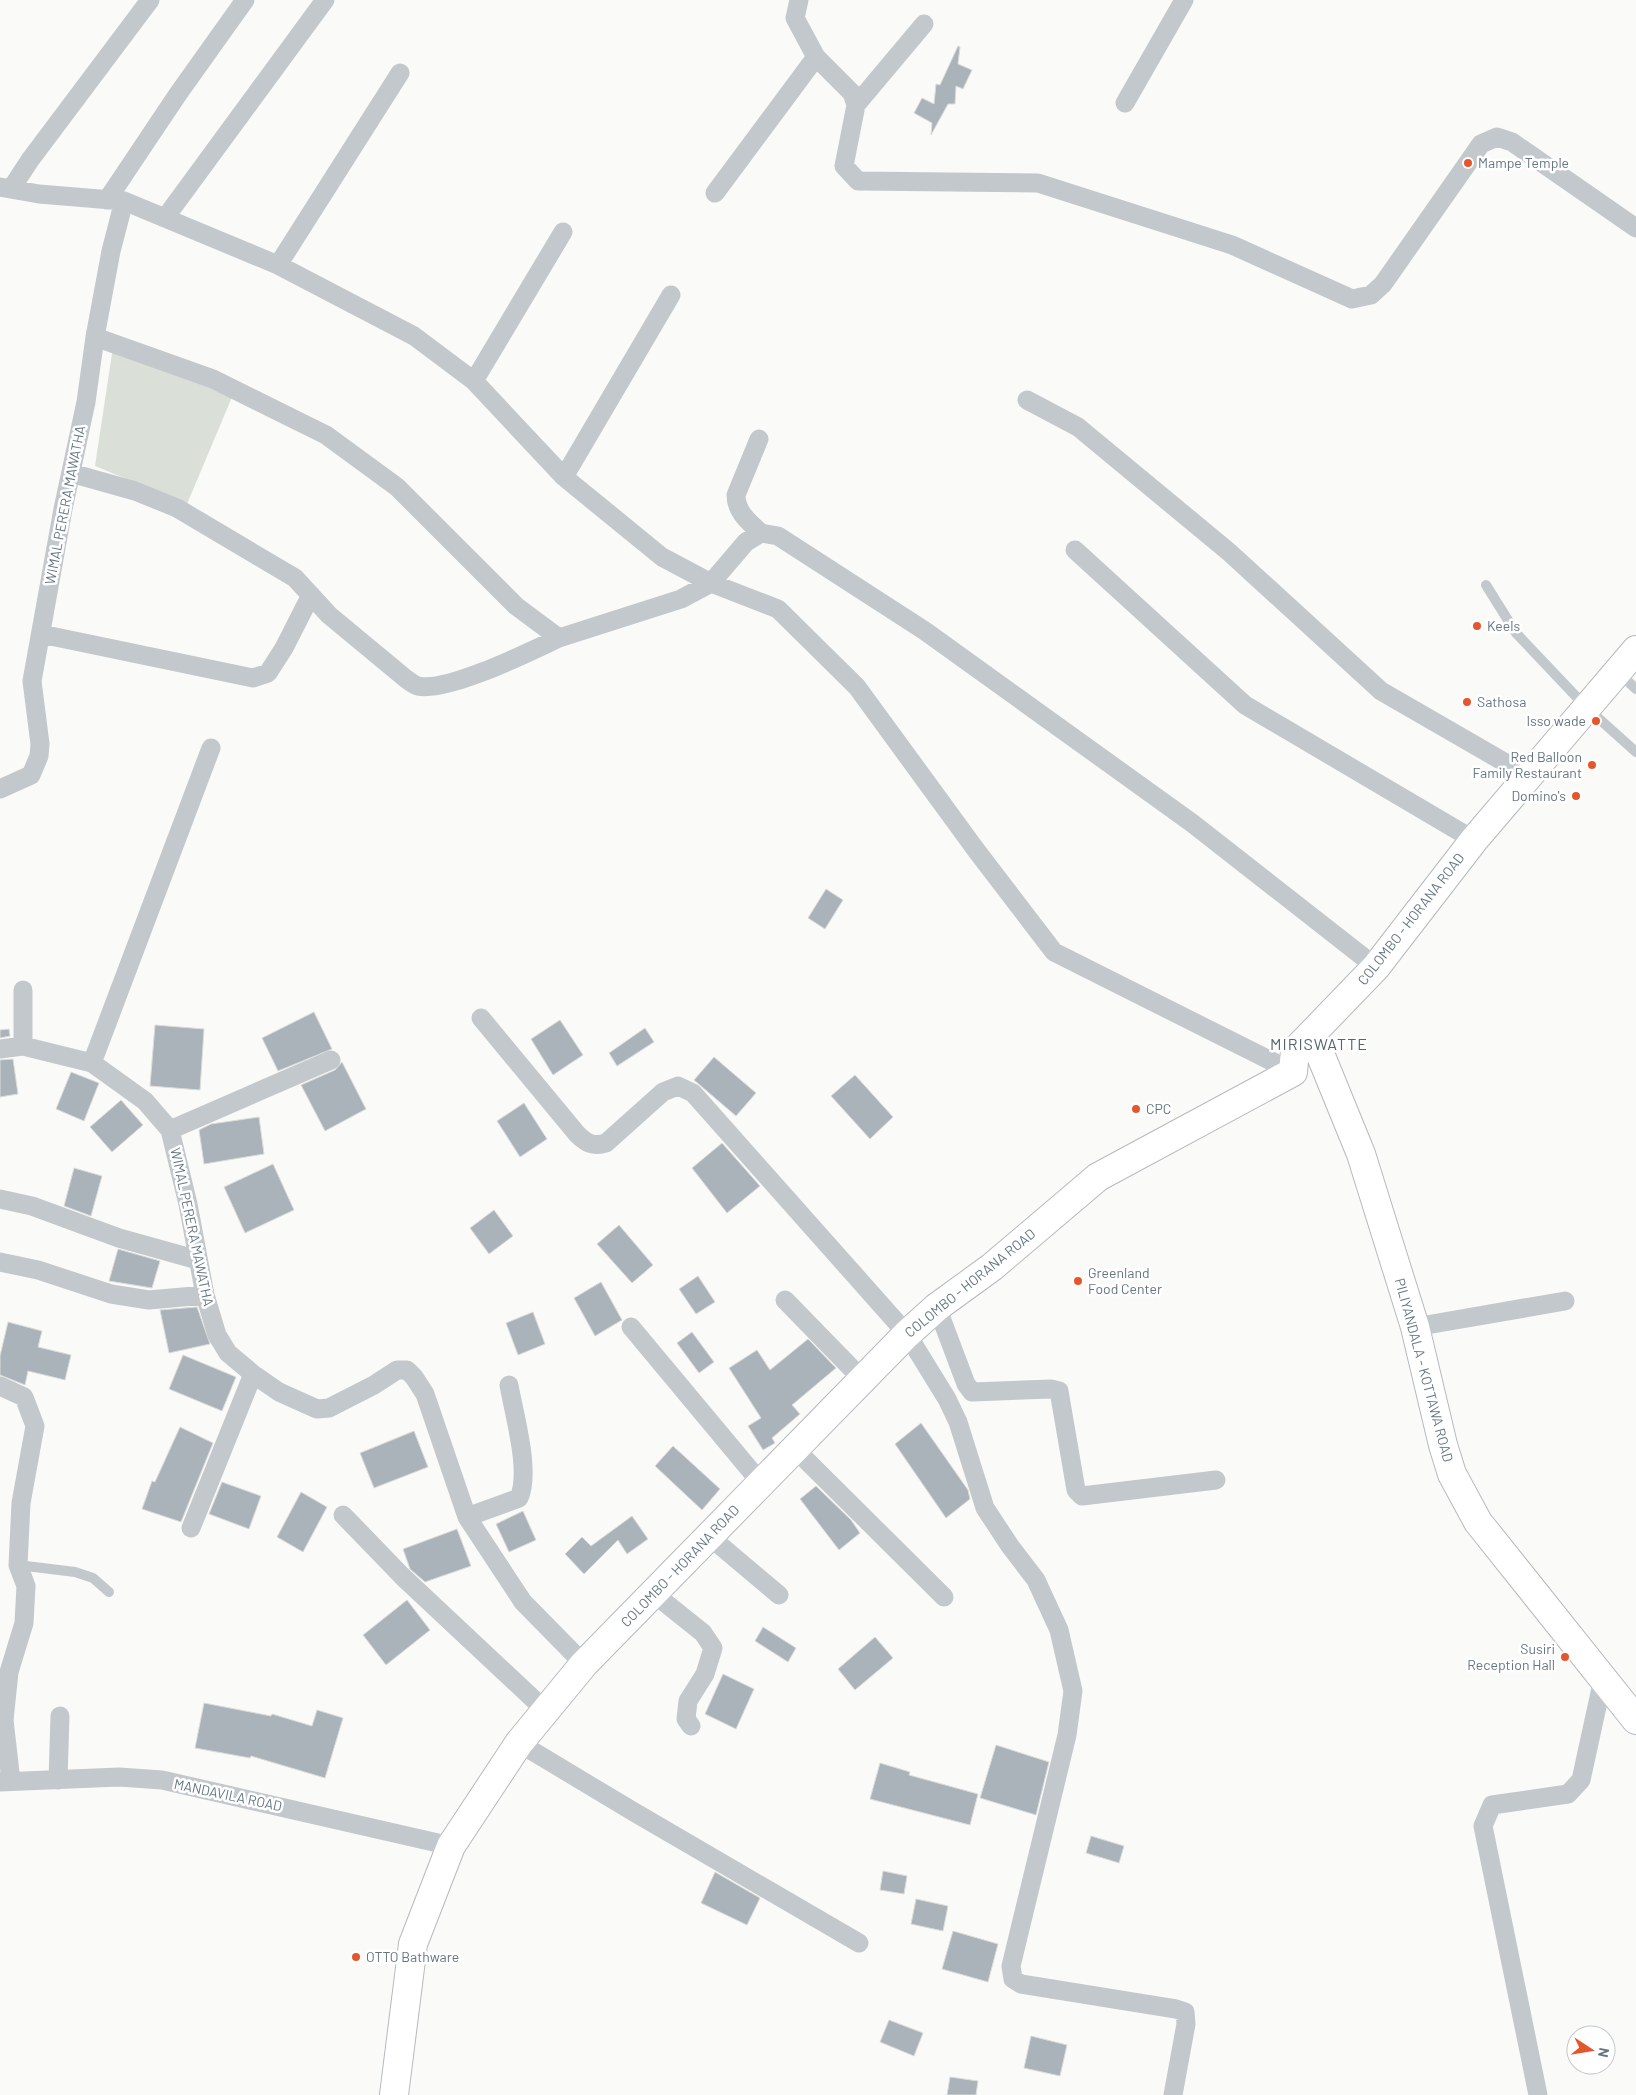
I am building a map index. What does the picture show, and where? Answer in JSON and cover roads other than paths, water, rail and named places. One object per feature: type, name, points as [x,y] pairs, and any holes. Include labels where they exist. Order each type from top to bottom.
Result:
[{"type":"main road","name":"COLOMBO - HORANA ROAD","points":[[394,2095],[412,1944],[451,1846],[519,1743],[584,1664],[907,1334],[937,1308],[992,1267],[1098,1177],[1293,1072],[1295,1051],[1376,967],[1474,840],[1524,779],[1587,708],[1627,680],[1636,650]]},
{"type":"main road","name":"PILIYANDALA - KOTTAWA ROAD","points":[[1312,1034],[1361,1154],[1415,1327],[1443,1445],[1452,1474],[1478,1522],[1603,1679],[1634,1709]]},
{"type":"street","points":[[5,188],[30,160],[150,0]]},
{"type":"street","name":"WIMAL PERERA MAWATHA","points":[[0,789],[31,775],[39,756],[40,744],[32,682],[86,402],[95,337],[111,251],[116,201],[178,94],[245,0]]},
{"type":"street","points":[[165,218],[325,0]]},
{"type":"street","points":[[800,0],[795,18],[816,57],[852,93],[856,106]]},
{"type":"street","points":[[1125,103],[1184,0]]},
{"type":"street","points":[[924,24],[856,106],[844,166],[858,181],[1038,183],[1232,245],[1352,299],[1371,295],[1383,284],[1481,144],[1497,137],[1512,142],[1636,228]]},
{"type":"street","points":[[715,193],[816,57]]},
{"type":"street","points":[[278,265],[400,73]]},
{"type":"street","points":[[5,188],[39,194],[116,201],[165,218],[278,265],[414,336],[474,381],[564,477],[662,557],[711,583],[778,609],[857,687],[976,850],[1054,952],[1293,1072]]},
{"type":"street","points":[[474,381],[563,232]]},
{"type":"street","points":[[564,477],[671,295]]},
{"type":"street","points":[[95,337],[213,379],[326,436],[397,487],[516,606],[559,638]]},
{"type":"street","points":[[1028,400],[1078,427],[1229,552],[1381,691],[1504,762],[1524,779]]},
{"type":"street","points":[[759,440],[736,495],[736,504],[743,515],[761,533],[778,536],[925,631],[1192,824],[1376,967]]},
{"type":"street","points":[[71,473],[135,491],[177,508],[295,578],[329,614],[405,678],[418,686],[438,685],[474,675],[510,661],[559,638],[681,599],[711,583],[746,542],[761,533]]},
{"type":"street","points":[[1075,550],[1244,705],[1474,840]]},
{"type":"street","points":[[41,634],[253,678],[268,673],[284,648],[311,595]]},
{"type":"street","points":[[92,1063],[211,748]]},
{"type":"street","points":[[23,990],[23,1046]]},
{"type":"street","points":[[481,1018],[576,1134],[590,1144],[606,1143],[663,1092],[678,1086],[693,1093],[907,1334],[947,1399],[958,1422],[985,1508],[1010,1546],[1036,1580],[1059,1630],[1073,1691],[1067,1735],[1011,1966],[1013,1979],[1021,1984],[1185,2012],[1186,2024],[1173,2095]]},
{"type":"street","name":"WIMAL PERERA MAWATHA","points":[[0,1049],[23,1046],[92,1063],[144,1101],[170,1130],[188,1204],[204,1295],[217,1335],[228,1353],[253,1374],[278,1392],[311,1407],[322,1409],[329,1408],[374,1385],[397,1370],[407,1370],[414,1377],[425,1394],[467,1517],[523,1602],[584,1664]]},
{"type":"street","points":[[170,1130],[331,1060]]},
{"type":"street","points":[[0,1199],[32,1206],[119,1238],[198,1260]]},
{"type":"street","points":[[0,1262],[38,1270],[111,1294],[140,1299],[149,1300],[204,1295]]},
{"type":"street","points":[[785,1300],[862,1380]]},
{"type":"street","points":[[1415,1327],[1565,1301]]},
{"type":"street","points":[[937,1308],[966,1384],[972,1392],[1051,1389],[1059,1391],[1076,1490],[1082,1496],[1216,1480]]},
{"type":"street","points":[[631,1327],[761,1483]]},
{"type":"street","points":[[191,1528],[253,1374]]},
{"type":"street","points":[[467,1517],[520,1498],[522,1492],[525,1472],[509,1385]]},
{"type":"street","points":[[0,1386],[24,1398],[35,1426],[21,1503],[18,1565],[26,1586],[24,1623],[9,1672],[4,1720],[5,1782]]},
{"type":"street","points":[[794,1449],[944,1597]]},
{"type":"street","points":[[344,1515],[402,1577],[545,1710]]},
{"type":"street","points":[[709,1536],[779,1595]]},
{"type":"street","points":[[653,1593],[703,1633],[712,1648],[705,1674],[688,1701],[686,1718],[690,1726]]},
{"type":"street","points":[[1538,2095],[1483,1826],[1492,1805],[1568,1794],[1580,1780],[1603,1679]]},
{"type":"street","points":[[58,1780],[60,1716]]},
{"type":"street","points":[[519,1743],[859,1942]]},
{"type":"street","name":"MANDAVILA ROAD","points":[[5,1782],[119,1777],[162,1780],[451,1846]]},
{"type":"lane","points":[[1486,585],[1516,633],[1587,708],[1636,752]]},
{"type":"lane","points":[[18,1565],[75,1572],[92,1578],[108,1592]]},
{"type":"place","name":"Mampe Temple","points":[[1468,163]]},
{"type":"place","name":"Keels","points":[[1477,626]]},
{"type":"place","name":"Sathosa","points":[[1467,702]]},
{"type":"place","name":"Isso wade","points":[[1596,721]]},
{"type":"place","name":"Red Balloon Family Restaurant","points":[[1592,765]]},
{"type":"place","name":"Domino's","points":[[1576,796]]},
{"type":"place","name":"CPC","points":[[1136,1109]]},
{"type":"place","name":"Greenland Food Center","points":[[1078,1281]]},
{"type":"place","name":"Susiri Reception Hall","points":[[1565,1657]]},
{"type":"place","name":"OTTO Bathware","points":[[356,1957]]},
{"type":"district","name":"MIRISWATTE","points":[[1319,1044]]}]
